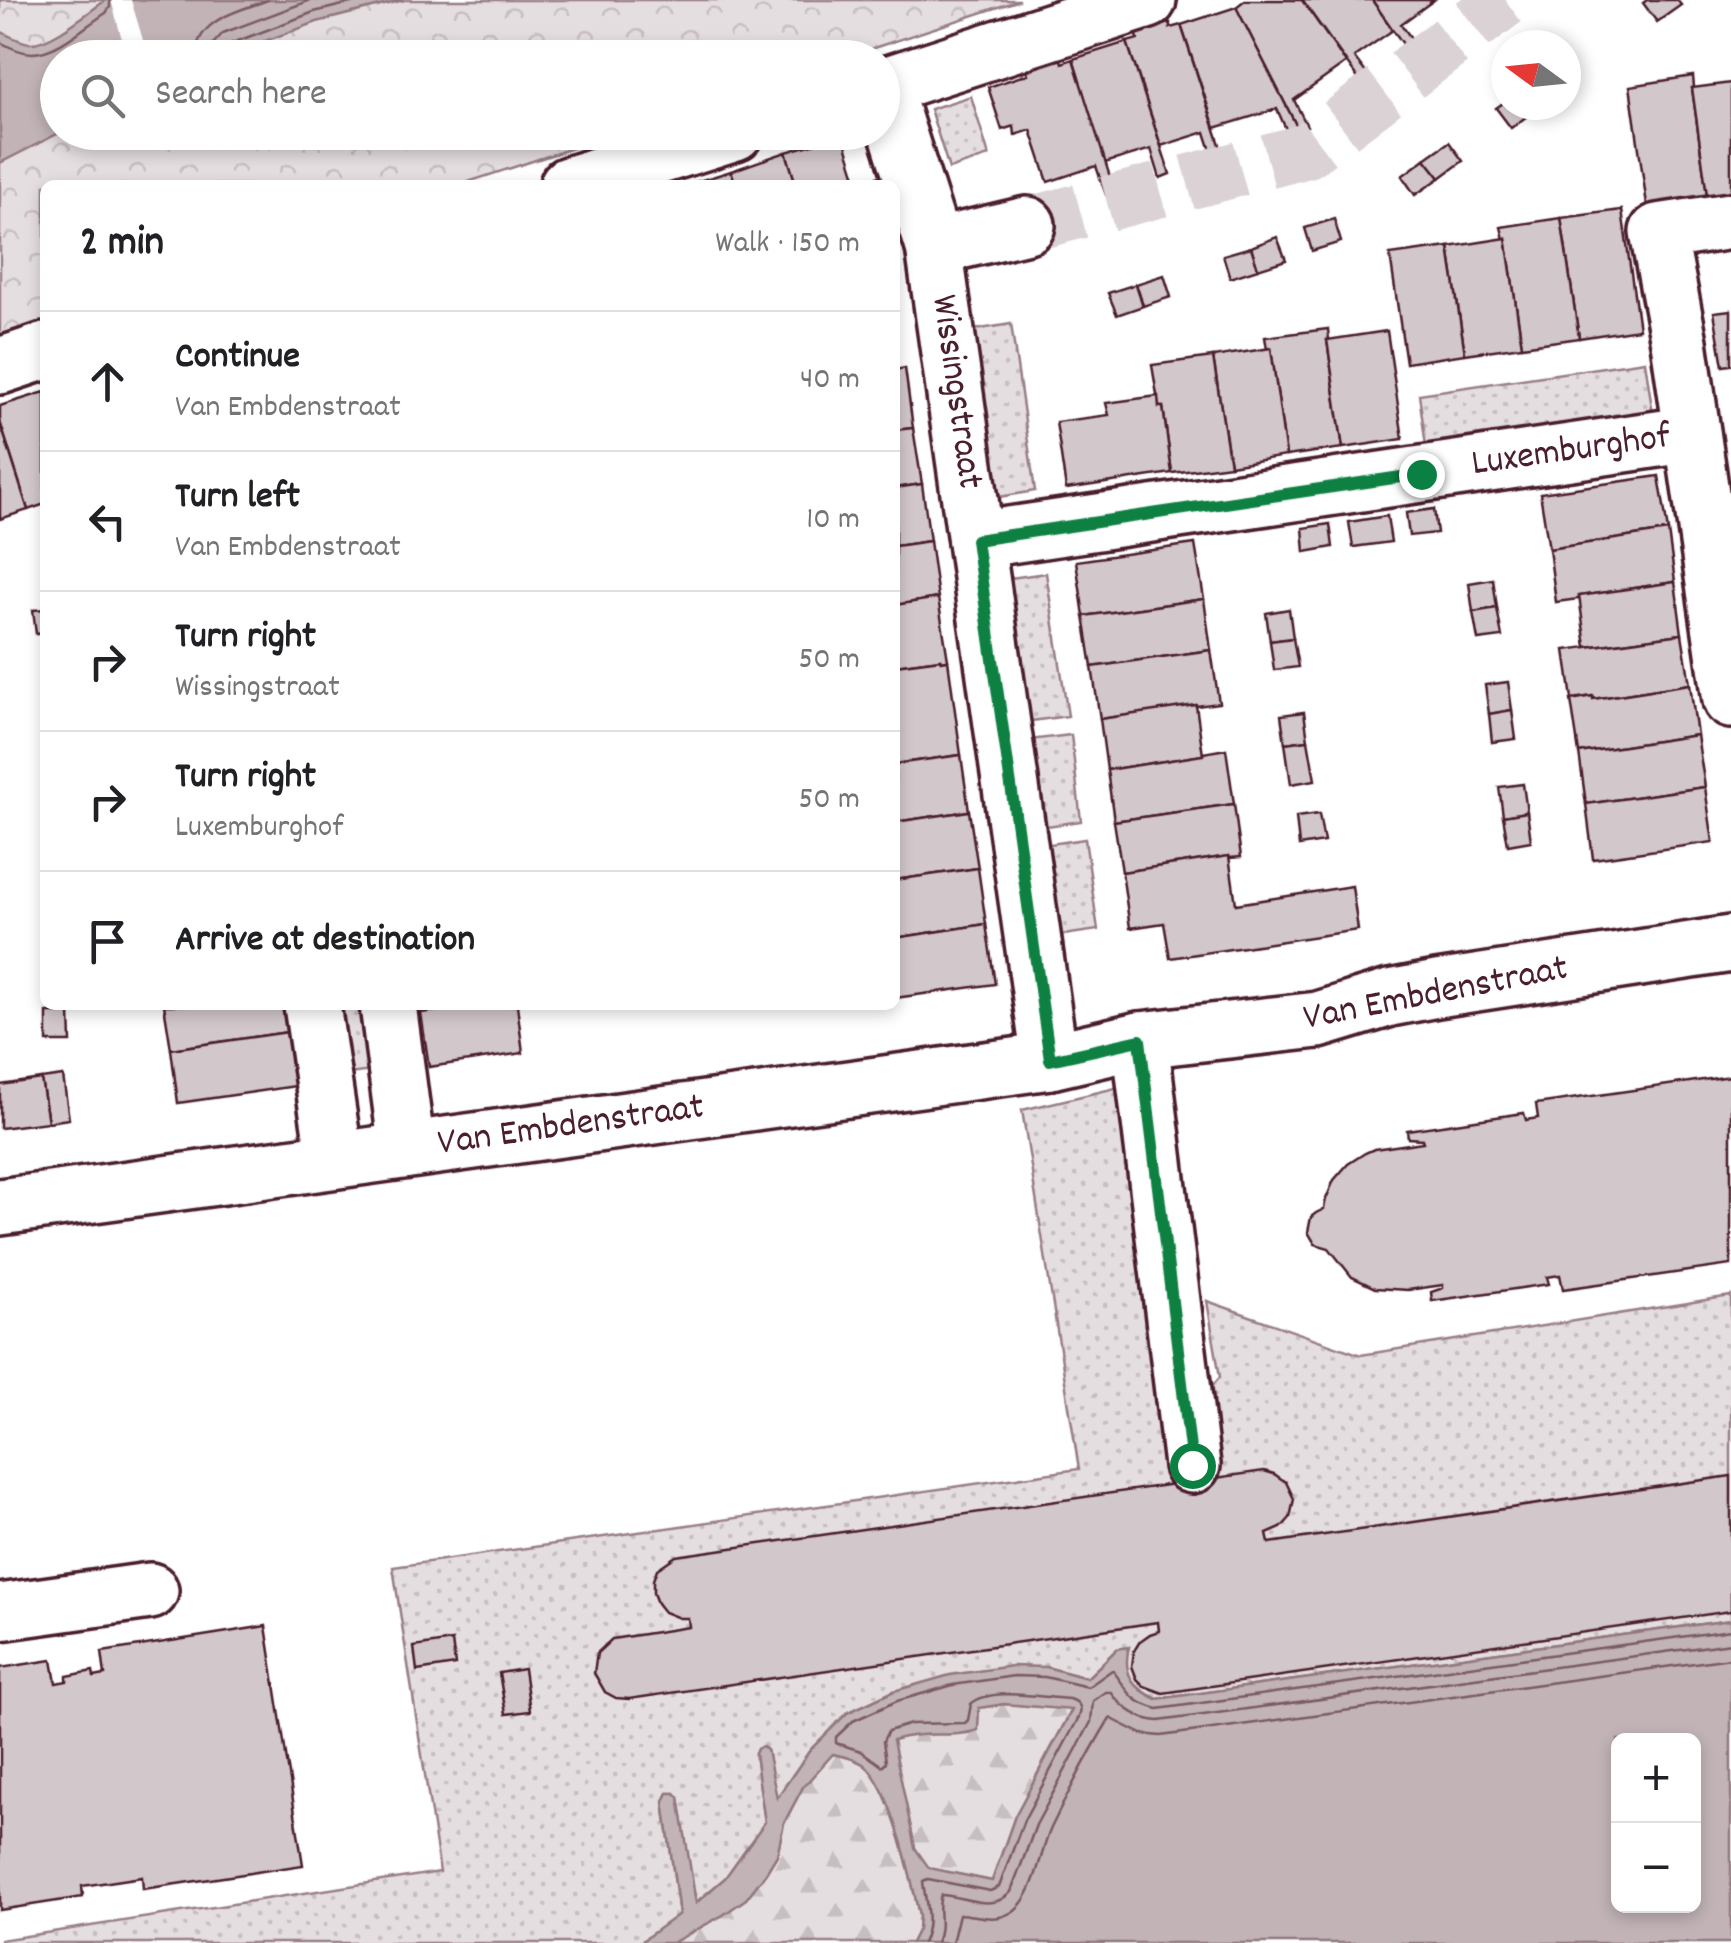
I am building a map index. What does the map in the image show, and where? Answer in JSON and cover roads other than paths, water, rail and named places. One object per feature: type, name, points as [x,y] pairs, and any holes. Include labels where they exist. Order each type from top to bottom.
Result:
[{"type":"street","points":[[900,80],[1148,0]]},
{"type":"street","name":"Wissingstraat","points":[[900,140],[934,248],[1050,1060]]},
{"type":"street","points":[[584,180],[678,150]]},
{"type":"street","name":"Luxemburghof","points":[[1731,222],[1658,232],[1679,342],[1731,700]]},
{"type":"street","points":[[934,248],[1027,225]]},
{"type":"street","points":[[0,366],[40,353]]},
{"type":"street","name":"Luxemburghof","points":[[976,540],[1692,434]]},
{"type":"street","name":"Van Embdenstraat","points":[[0,1208],[1050,1060],[1140,1040],[1318,1020],[1390,998],[1731,944]]},
{"type":"street","points":[[313,1010],[335,1160]]},
{"type":"street","points":[[389,1010],[407,1150]]},
{"type":"street","points":[[1140,1040],[1192,1465]]},
{"type":"street","points":[[0,1612],[150,1590]]},
{"type":"water","points":[[106,0],[404,0],[317,22],[268,40],[43,40]]},
{"type":"water","points":[[0,31],[22,41],[39,42],[40,143],[0,163]]},
{"type":"water","points":[[1731,1620],[1731,1943],[911,1943],[919,1916],[886,1797],[868,1768],[833,1754],[803,1787],[784,1823],[777,1855],[746,1899],[672,1943],[639,1943],[679,1914],[664,1801],[668,1793],[679,1797],[696,1903],[725,1878],[765,1822],[755,1754],[762,1746],[767,1750],[777,1798],[810,1750],[847,1713],[894,1691],[950,1675],[1012,1666],[1046,1667],[1087,1678],[1117,1649],[1129,1647],[1128,1672],[1142,1690],[1157,1699]],"holes":[[[1004,1704],[1072,1710],[1015,1816],[992,1881],[929,1868],[915,1848],[893,1740],[978,1730],[979,1708]]]},
{"type":"tunnel","points":[[1027,225],[1306,151],[1505,0]]}]
